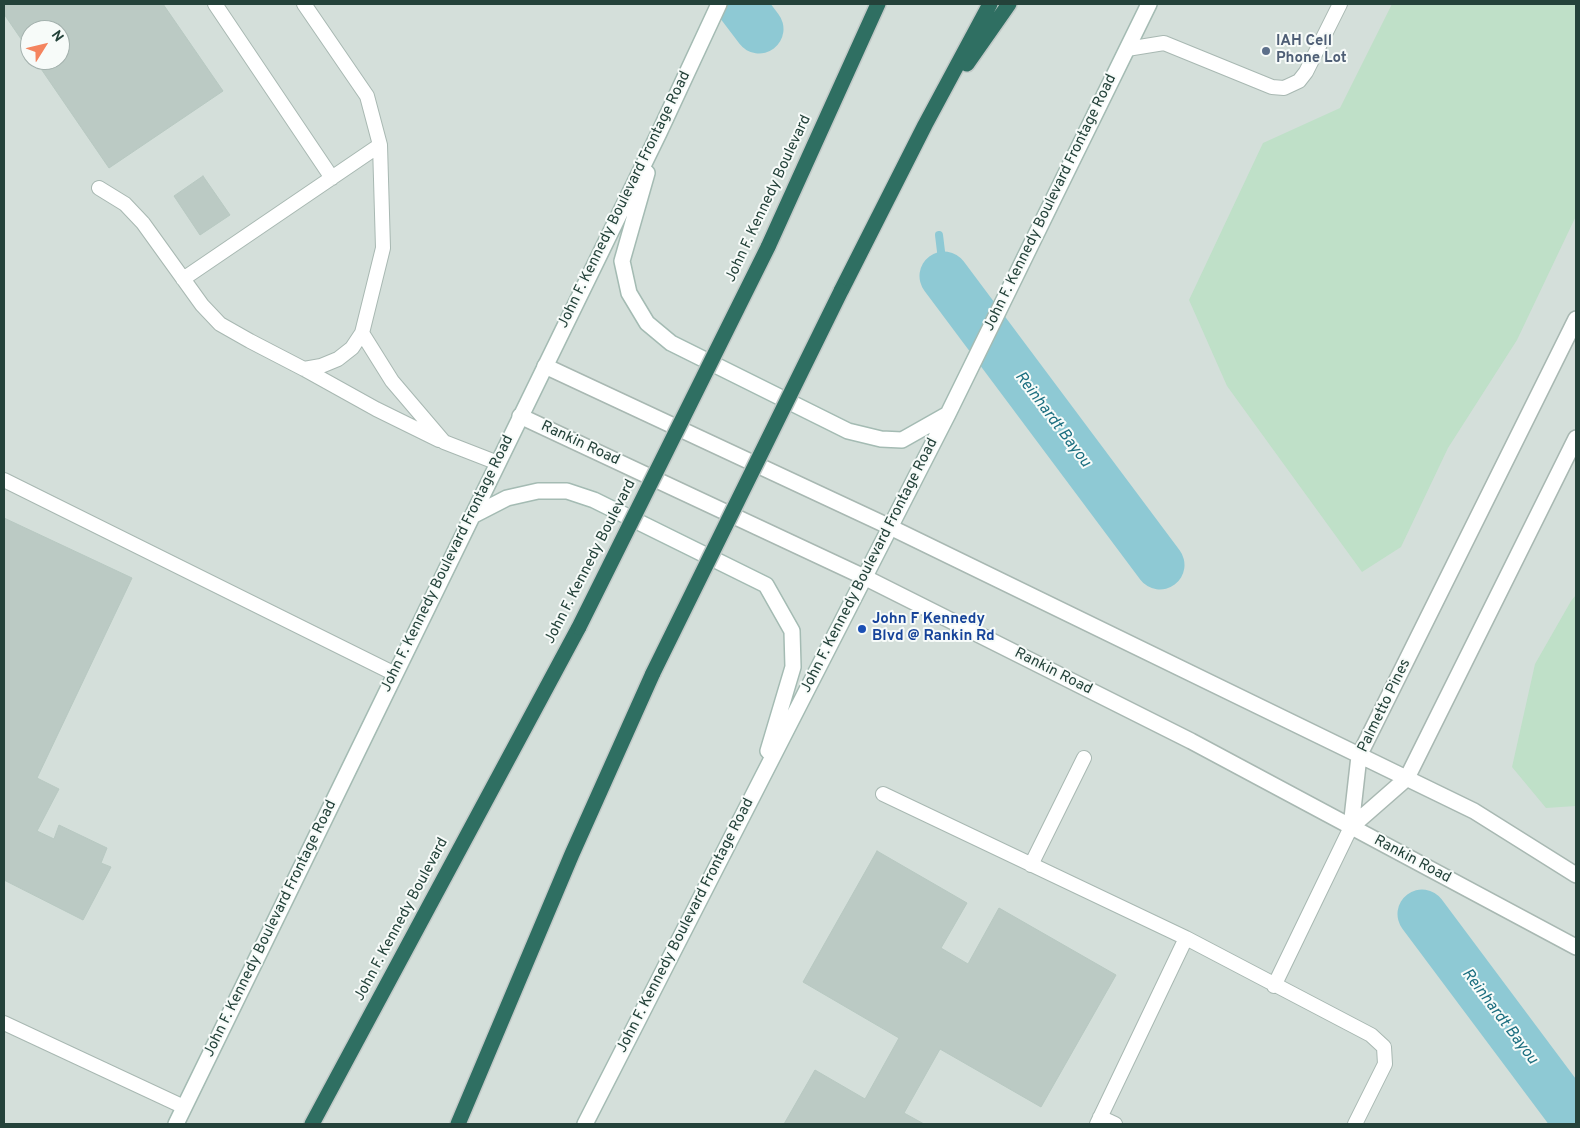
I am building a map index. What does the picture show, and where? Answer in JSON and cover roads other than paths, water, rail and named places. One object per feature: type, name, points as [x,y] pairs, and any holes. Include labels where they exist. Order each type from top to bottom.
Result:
[{"type":"highway","name":"John F. Kennedy Boulevard","points":[[312,1124],[578,627],[768,246],[878,4]]},
{"type":"highway","points":[[458,1124],[572,854],[653,673],[925,125],[990,4]]},
{"type":"highway","points":[[925,125],[1009,4]]},
{"type":"street","name":"John F. Kennedy Boulevard Frontage Road","points":[[176,1124],[659,133],[719,4]]},
{"type":"street","name":"John F. Kennedy Boulevard Frontage Road","points":[[584,1124],[948,414],[1149,4]]},
{"type":"street","points":[[659,133],[622,262],[629,293],[647,323],[672,343],[848,431],[881,439],[902,440],[948,414]]},
{"type":"street","name":"Palmetto Pines","points":[[1351,827],[1359,756],[1576,319]]},
{"type":"street","points":[[545,366],[890,527],[1474,811],[1576,874]]},
{"type":"street","name":"Rankin Road","points":[[520,416],[864,577],[1191,741],[1576,947]]},
{"type":"street","points":[[1351,827],[1407,778],[1576,438]]},
{"type":"street","points":[[472,516],[507,498],[538,491],[567,491],[594,500],[766,585],[792,631],[793,667],[757,788]]},
{"type":"lane","points":[[215,4],[332,178]]},
{"type":"lane","points":[[304,4],[366,96],[380,145],[384,248],[362,333],[352,348],[338,359],[322,366],[304,369]]},
{"type":"lane","points":[[1127,49],[1164,43],[1272,87],[1284,88],[1299,82],[1306,72],[1340,4]]},
{"type":"lane","points":[[183,279],[380,145]]},
{"type":"lane","points":[[99,188],[124,204],[143,223],[202,305],[220,324],[376,410],[444,442],[498,463]]},
{"type":"lane","points":[[362,333],[392,381],[444,442]]},
{"type":"lane","points":[[4,480],[395,674]]},
{"type":"lane","points":[[1031,865],[1084,758]]},
{"type":"lane","points":[[883,794],[1186,938],[1274,986],[1371,1035],[1384,1048],[1385,1064],[1355,1124]]},
{"type":"lane","points":[[1274,986],[1351,827]]},
{"type":"lane","points":[[1115,1124],[1099,1121],[1186,938]]},
{"type":"lane","points":[[4,1023],[184,1107]]},
{"type":"waterway","name":"Reinhardt Bayou","points":[[740,4],[759,29]]},
{"type":"waterway","points":[[939,235],[944,276]]},
{"type":"waterway","name":"Reinhardt Bayou","points":[[944,276],[1160,565]]},
{"type":"waterway","name":"Reinhardt Bayou","points":[[1422,914],[1576,1120]]},
{"type":"place","name":"IAH Cell Phone Lot","points":[[1266,51]]},
{"type":"place","name":"John F Kennedy Blvd @ Rankin Rd","points":[[862,629]]}]
